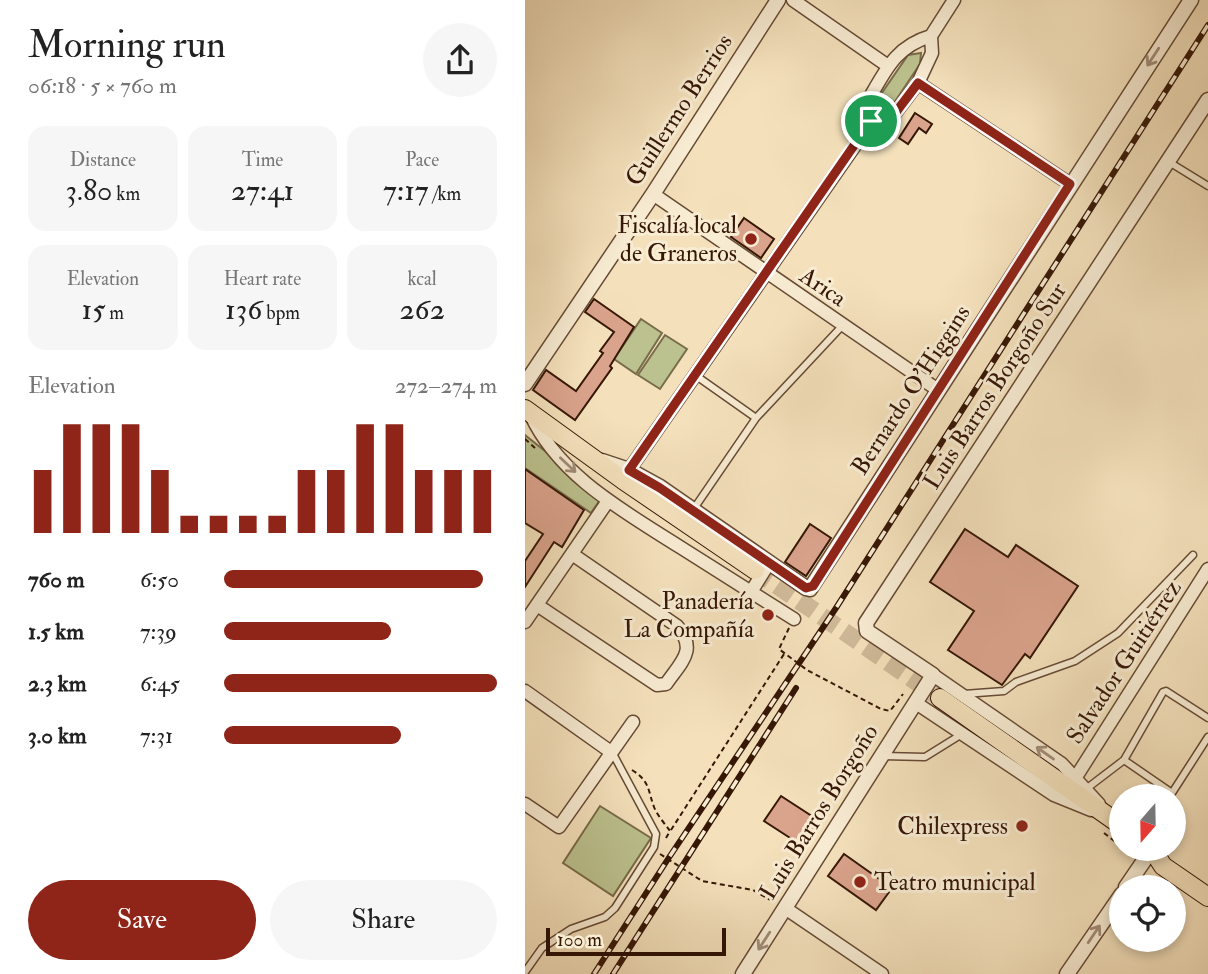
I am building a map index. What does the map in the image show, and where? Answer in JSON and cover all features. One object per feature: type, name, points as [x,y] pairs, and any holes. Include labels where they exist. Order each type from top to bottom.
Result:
[{"type":"main road","points":[[527,410],[591,457],[762,567]]},
{"type":"main road","points":[[940,698],[1109,817]]},
{"type":"main road","points":[[1160,861],[1208,897]]},
{"type":"main road","points":[[1176,861],[1208,883]]},
{"type":"street","name":"Guillermo Berrios","points":[[525,384],[653,194],[778,0]]},
{"type":"street","points":[[793,0],[888,65]]},
{"type":"street","points":[[871,121],[890,120],[918,83],[932,53],[931,36],[954,0]]},
{"type":"street","name":"Bernardo O'Higgins","points":[[591,457],[629,470],[693,510],[762,567],[806,588],[813,586],[1191,0]]},
{"type":"street","points":[[871,121],[866,104],[888,65],[911,42],[931,36]]},
{"type":"street","points":[[918,83],[1070,184]]},
{"type":"street","name":"Luis Barros Borgoño Sur","points":[[933,674],[867,631],[866,624],[1208,100]]},
{"type":"street","points":[[629,470],[871,121]]},
{"type":"street","name":"Arica","points":[[653,194],[938,390]]},
{"type":"street","points":[[527,410],[540,436],[565,463],[608,501],[794,619]]},
{"type":"street","points":[[525,622],[608,501]]},
{"type":"street","points":[[537,605],[657,685],[666,684],[686,656],[687,638],[677,626],[572,554]]},
{"type":"street","points":[[751,592],[762,567]]},
{"type":"street","name":"Salvador Guitiérrez","points":[[1076,777],[1208,569]]},
{"type":"street","points":[[933,674],[1062,764],[1109,814]]},
{"type":"street","name":"Luis Barros Borgoño","points":[[743,974],[933,674]]},
{"type":"street","points":[[525,691],[611,752]]},
{"type":"street","points":[[916,702],[1054,795],[1109,819]]},
{"type":"street","points":[[525,804],[559,827],[633,722]]},
{"type":"street","points":[[785,908],[882,974]]},
{"type":"street","points":[[1067,974],[1109,913]]},
{"type":"lane","points":[[1169,162],[1208,186]]},
{"type":"lane","points":[[693,510],[756,418],[843,325]]},
{"type":"lane","points":[[695,375],[756,418]]},
{"type":"lane","points":[[962,694],[1004,691],[1016,682],[1075,661],[1118,633],[1193,555]]},
{"type":"lane","points":[[1086,789],[1124,760],[1163,692],[1166,691],[1208,718]]},
{"type":"lane","points":[[881,756],[925,757],[962,734]]},
{"type":"lane","points":[[1124,760],[1173,793],[1208,737]]},
{"type":"lane","points":[[525,972],[542,948],[571,929],[605,917],[615,908],[654,847],[656,834],[611,752]]},
{"type":"path","points":[[794,619],[779,649],[807,670],[881,709],[890,711],[902,693],[916,702]]},
{"type":"path","points":[[664,842],[784,654]]},
{"type":"path","points":[[629,767],[638,774],[652,793],[654,807],[670,831]]},
{"type":"path","points":[[657,853],[702,881],[753,890],[785,908]]},
{"type":"green space","points":[[921,53],[920,64],[888,112],[878,113],[877,100],[908,55]]},
{"type":"green space","points":[[641,319],[662,333],[636,374],[614,359]]},
{"type":"green space","points":[[665,335],[687,349],[660,389],[638,375]]},
{"type":"green space","points":[[525,435],[600,500],[591,513],[525,468]]},
{"type":"green space","points":[[600,806],[651,838],[613,896],[563,863]]},
{"type":"building","points":[[915,113],[932,124],[926,133],[919,128],[908,144],[899,138]]},
{"type":"building","name":"Fiscalía local de Graneros","points":[[744,218],[774,239],[761,258],[731,237]]},
{"type":"building","points":[[594,299],[634,327],[610,366],[612,368],[575,420],[533,390],[546,370],[576,391],[603,353],[600,351],[614,332],[585,312]]},
{"type":"building","points":[[525,469],[584,510],[562,547],[554,542],[525,587],[525,561],[543,534],[525,523]]},
{"type":"building","points":[[810,524],[831,538],[806,576],[785,562]]},
{"type":"building","points":[[965,529],[1008,557],[1016,545],[1078,586],[1030,658],[1025,654],[1002,685],[948,650],[974,611],[930,582]]},
{"type":"building","points":[[781,796],[821,822],[804,847],[764,821]]},
{"type":"building","name":"Teatro municipal","points":[[844,854],[892,888],[876,910],[828,876]]},
{"type":"tunnel","points":[[755,570],[940,698]]},
{"type":"railway","points":[[594,974],[836,608],[1208,25]]},
{"type":"railway","points":[[613,974],[796,688]]},
{"type":"place","name":"Fiscalía local de Graneros","points":[[751,239]]},
{"type":"place","name":"Panadería La Compañía","points":[[768,615]]},
{"type":"place","name":"Chilexpress","points":[[1022,826]]},
{"type":"place","name":"Teatro municipal","points":[[860,882]]},
{"type":"route","points":[[918,83],[1070,184],[810,589],[629,470],[871,121],[890,120],[918,83]]}]
